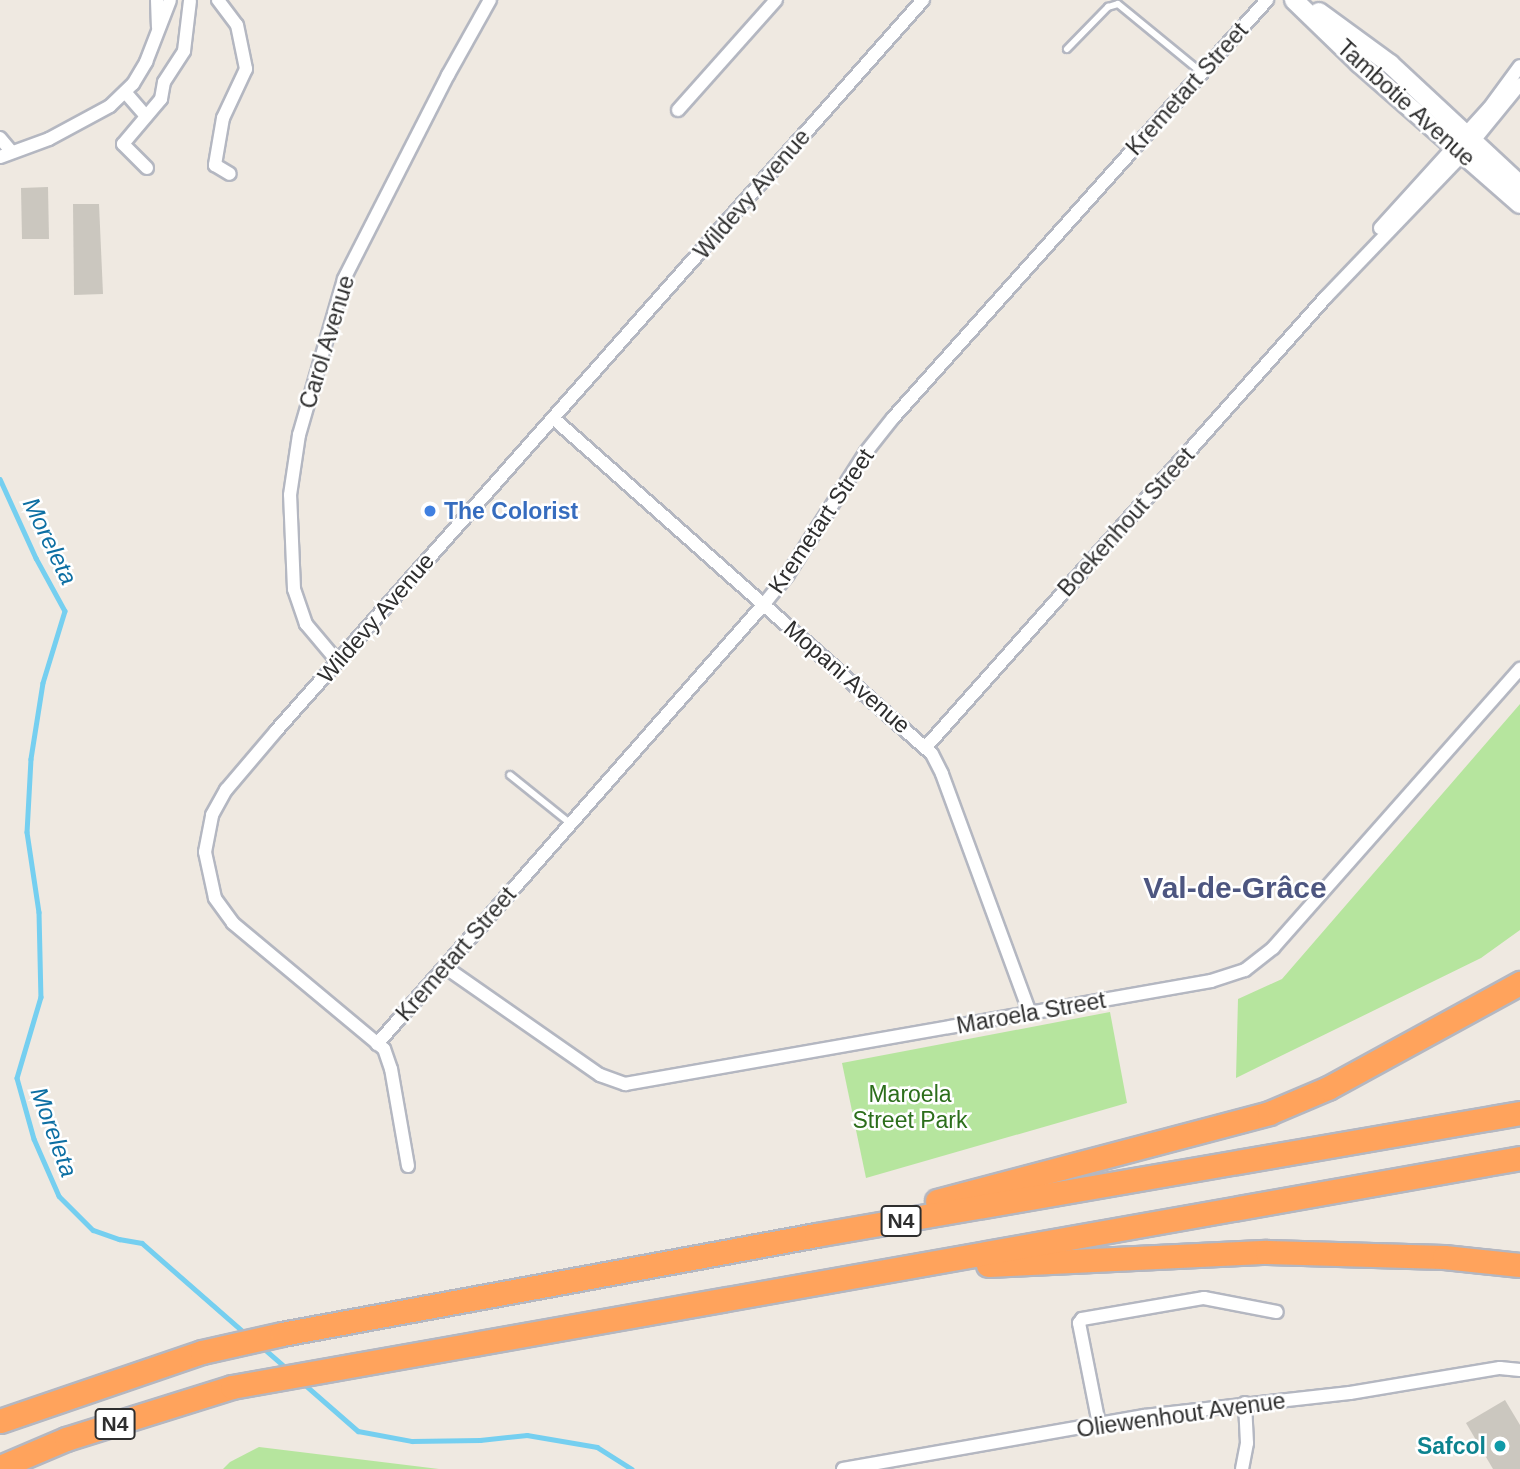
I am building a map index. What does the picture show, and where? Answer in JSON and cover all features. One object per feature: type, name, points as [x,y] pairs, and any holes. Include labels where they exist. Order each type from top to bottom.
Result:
[{"type":"highway","points":[[816,1235],[1269,1113],[1328,1088],[1520,983]]},
{"type":"highway","name":"N4","points":[[0,1421],[202,1352],[282,1334],[816,1235],[1520,1113]]},
{"type":"highway","name":"N4","points":[[0,1467],[66,1439],[232,1387],[1520,1158]]},
{"type":"highway","points":[[897,1269],[1267,1252],[1444,1257],[1520,1265]]},
{"type":"main road","name":"Tambotie Avenue","points":[[1294,0],[1359,62],[1520,185]]},
{"type":"main road","name":"Tambotie Avenue","points":[[1300,0],[1370,47],[1520,204]]},
{"type":"street","points":[[157,0],[157,38]]},
{"type":"street","points":[[0,138],[5,154],[49,139],[86,122],[125,92],[141,72],[172,0],[191,0],[184,51],[164,82],[161,99],[124,144],[147,168]]},
{"type":"street","points":[[218,0],[237,25],[246,69],[223,118],[215,165],[230,174]]},
{"type":"street","name":"Carol Avenue","points":[[338,662],[306,624],[294,589],[290,506],[301,425],[344,279],[448,75],[490,0]]},
{"type":"street","points":[[678,110],[776,0]]},
{"type":"street","name":"Kremetart Street","points":[[377,1044],[764,604],[879,436],[1267,0]]},
{"type":"street","name":"Wildevy Avenue","points":[[408,1166],[389,1058],[377,1044],[233,923],[215,898],[205,852],[209,822],[223,794],[920,4]]},
{"type":"street","name":"Boekenhout Street","points":[[1463,144],[1520,66]]},
{"type":"street","name":"Boekenhout Street","points":[[926,747],[1463,144],[1520,84]]},
{"type":"street","points":[[125,92],[146,116]]},
{"type":"street","name":"Mopani Avenue","points":[[553,418],[926,747],[943,774],[1031,1013]]},
{"type":"street","name":"Maroela Street","points":[[445,967],[589,1067],[621,1084],[1211,981],[1245,970],[1259,962],[1520,669]]},
{"type":"street","points":[[1099,1424],[1079,1322],[1082,1319],[1204,1298],[1277,1312]]},
{"type":"street","name":"Oliewenhout Avenue","points":[[844,1469],[1099,1424],[1245,1403],[1350,1393],[1500,1368],[1520,1370]]},
{"type":"street","points":[[1242,1469],[1247,1443],[1245,1403]]},
{"type":"lane","points":[[1067,49],[1108,7],[1118,4],[1202,73]]},
{"type":"lane","points":[[510,775],[571,824]]},
{"type":"green space","points":[[1520,704],[1520,930],[1481,958],[1236,1078],[1238,999],[1282,979]]},
{"type":"green space","name":"Maroela Street Park","points":[[1110,1012],[1127,1103],[866,1178],[842,1063]]},
{"type":"green space","points":[[259,1447],[439,1469],[223,1469],[230,1462]]},
{"type":"building","points":[[48,187],[49,239],[22,239],[21,188]]},
{"type":"building","points":[[73,204],[99,204],[103,294],[74,295]]},
{"type":"building","name":"Safcol","points":[[1505,1400],[1520,1425],[1520,1469],[1493,1469],[1466,1423]]},
{"type":"waterway","name":"Moreleta","points":[[0,479],[36,558],[65,611],[43,683],[31,759],[27,832],[39,912],[41,997],[17,1078],[34,1139],[59,1196],[93,1230],[142,1243],[246,1334]]},
{"type":"waterway","name":"Moreleta","points":[[261,1346],[286,1368]]},
{"type":"waterway","name":"Moreleta","points":[[303,1383],[358,1431],[412,1441],[480,1440],[527,1435],[597,1447],[632,1469]]},
{"type":"place","name":"The Colorist","points":[[430,511]]},
{"type":"place","name":"Safcol","points":[[1500,1446]]},
{"type":"district","name":"Val-de-Grâce","points":[[1235,888]]}]
